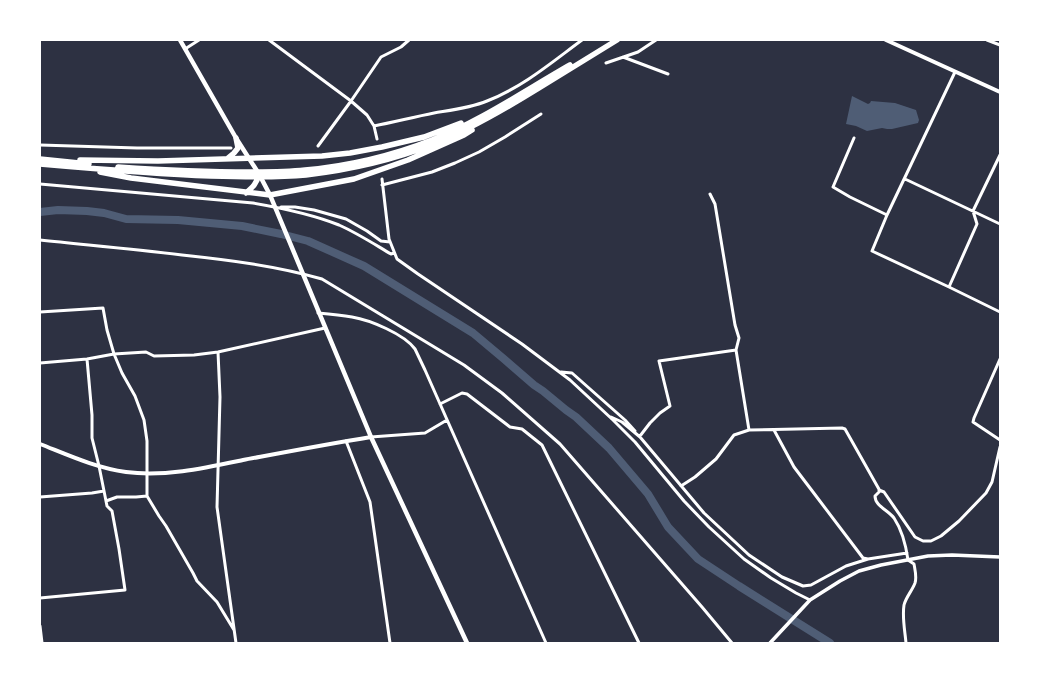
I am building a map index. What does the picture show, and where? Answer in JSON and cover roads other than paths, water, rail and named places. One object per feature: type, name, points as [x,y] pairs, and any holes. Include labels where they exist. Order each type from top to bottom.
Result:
[{"type":"highway","points":[[64,166],[131,178],[270,196],[354,179],[408,160],[464,135],[490,115],[611,40]]},
{"type":"highway","points":[[40,164],[193,176],[274,174],[359,162],[385,156],[433,140],[490,115],[617,40]]},
{"type":"highway","points":[[40,159],[144,161],[322,156],[350,153],[424,137],[490,115]]},
{"type":"highway","points":[[228,158],[238,148],[236,138]]},
{"type":"highway","points":[[40,159],[100,166],[247,175]]},
{"type":"highway","points":[[246,193],[258,180],[259,174]]},
{"type":"main road","points":[[180,40],[236,138],[250,158],[270,196],[300,271],[371,437],[467,643]]},
{"type":"main road","points":[[886,40],[1000,92]]},
{"type":"main road","points":[[40,444],[87,463],[106,468],[127,472],[167,473],[371,437]]},
{"type":"street","points":[[185,49],[199,40]]},
{"type":"street","points":[[269,40],[351,101],[367,115],[374,126],[377,139]]},
{"type":"street","points":[[318,146],[381,57],[401,47],[409,40]]},
{"type":"street","points":[[374,126],[487,102],[522,84],[582,40]]},
{"type":"street","points":[[606,63],[638,52],[656,40]]},
{"type":"street","points":[[987,40],[1000,45]]},
{"type":"street","points":[[623,57],[668,74]]},
{"type":"street","points":[[955,72],[887,215],[872,251],[1000,312]]},
{"type":"street","points":[[382,185],[432,172],[455,163],[479,152],[541,114]]},
{"type":"street","points":[[854,138],[833,187],[887,215]]},
{"type":"street","points":[[40,146],[231,148]]},
{"type":"street","points":[[949,287],[977,224],[973,211],[1000,155]]},
{"type":"street","points":[[382,179],[390,242],[397,258],[418,274],[522,344],[589,396],[635,442],[709,527],[744,559],[771,578],[810,600]]},
{"type":"street","points":[[905,179],[1000,224]]},
{"type":"street","points":[[40,184],[253,203],[275,207],[314,216],[340,226],[391,254],[394,253]]},
{"type":"street","points":[[710,194],[715,204],[735,325],[739,338],[736,350],[749,430]]},
{"type":"street","points":[[275,207],[295,207],[314,210],[346,219],[381,241],[390,242]]},
{"type":"street","points":[[40,240],[129,248],[224,260],[300,271],[322,279],[464,365],[502,393],[560,444],[732,643]]},
{"type":"street","points":[[40,312],[103,308],[107,330],[114,354],[122,373],[135,396],[144,420],[147,441],[147,496],[197,581],[217,602],[234,630]]},
{"type":"street","points":[[318,313],[353,317],[371,322],[394,333],[415,349],[546,643]]},
{"type":"street","points":[[40,363],[87,359],[114,354],[146,352],[154,356],[194,355],[218,352],[325,328]]},
{"type":"street","points":[[640,437],[655,418],[670,406],[659,361],[736,350]]},
{"type":"street","points":[[218,352],[220,397],[217,507],[236,643]]},
{"type":"street","points":[[1000,358],[973,422],[1000,440]]},
{"type":"street","points":[[40,598],[125,590],[120,550],[112,511],[107,506],[92,438],[92,415],[87,359]]},
{"type":"street","points":[[560,372],[572,373],[625,420],[704,513],[749,555],[782,577],[803,586],[811,585],[846,566],[868,559],[907,553]]},
{"type":"street","points":[[440,404],[462,393],[467,394],[510,427],[522,429],[542,445],[639,643]]},
{"type":"street","points":[[610,416],[622,422],[640,437]]},
{"type":"street","points":[[371,437],[425,433],[447,420]]},
{"type":"street","points":[[681,486],[695,477],[716,459],[734,435],[749,430],[842,428],[845,429],[879,490],[884,492],[915,537],[923,541],[932,541],[941,536],[959,521],[986,493],[992,482],[1000,447]]},
{"type":"street","points":[[774,430],[794,467],[863,558],[868,559]]},
{"type":"street","points":[[346,441],[370,502],[390,643]]},
{"type":"street","points":[[879,490],[880,491],[875,496],[875,500],[894,519],[905,544],[908,560],[914,564],[916,577],[915,584],[904,605],[903,617],[906,643]]},
{"type":"street","points":[[40,497],[104,491]]},
{"type":"street","points":[[106,501],[117,497],[147,496]]},
{"type":"street","points":[[770,643],[810,600],[859,571],[881,564],[928,556],[952,555],[1000,557]]},
{"type":"street","points":[[40,626],[42,643]]},
{"type":"water","points":[[852,96],[868,104],[871,101],[895,103],[916,110],[919,120],[918,123],[892,129],[882,128],[867,131],[856,126],[846,124]]},
{"type":"waterway","points":[[40,212],[58,210],[87,211],[104,213],[126,219],[178,220],[242,226],[308,241],[364,266],[473,333],[534,385],[576,417],[609,448],[648,494],[668,527],[698,559],[830,643]]}]
